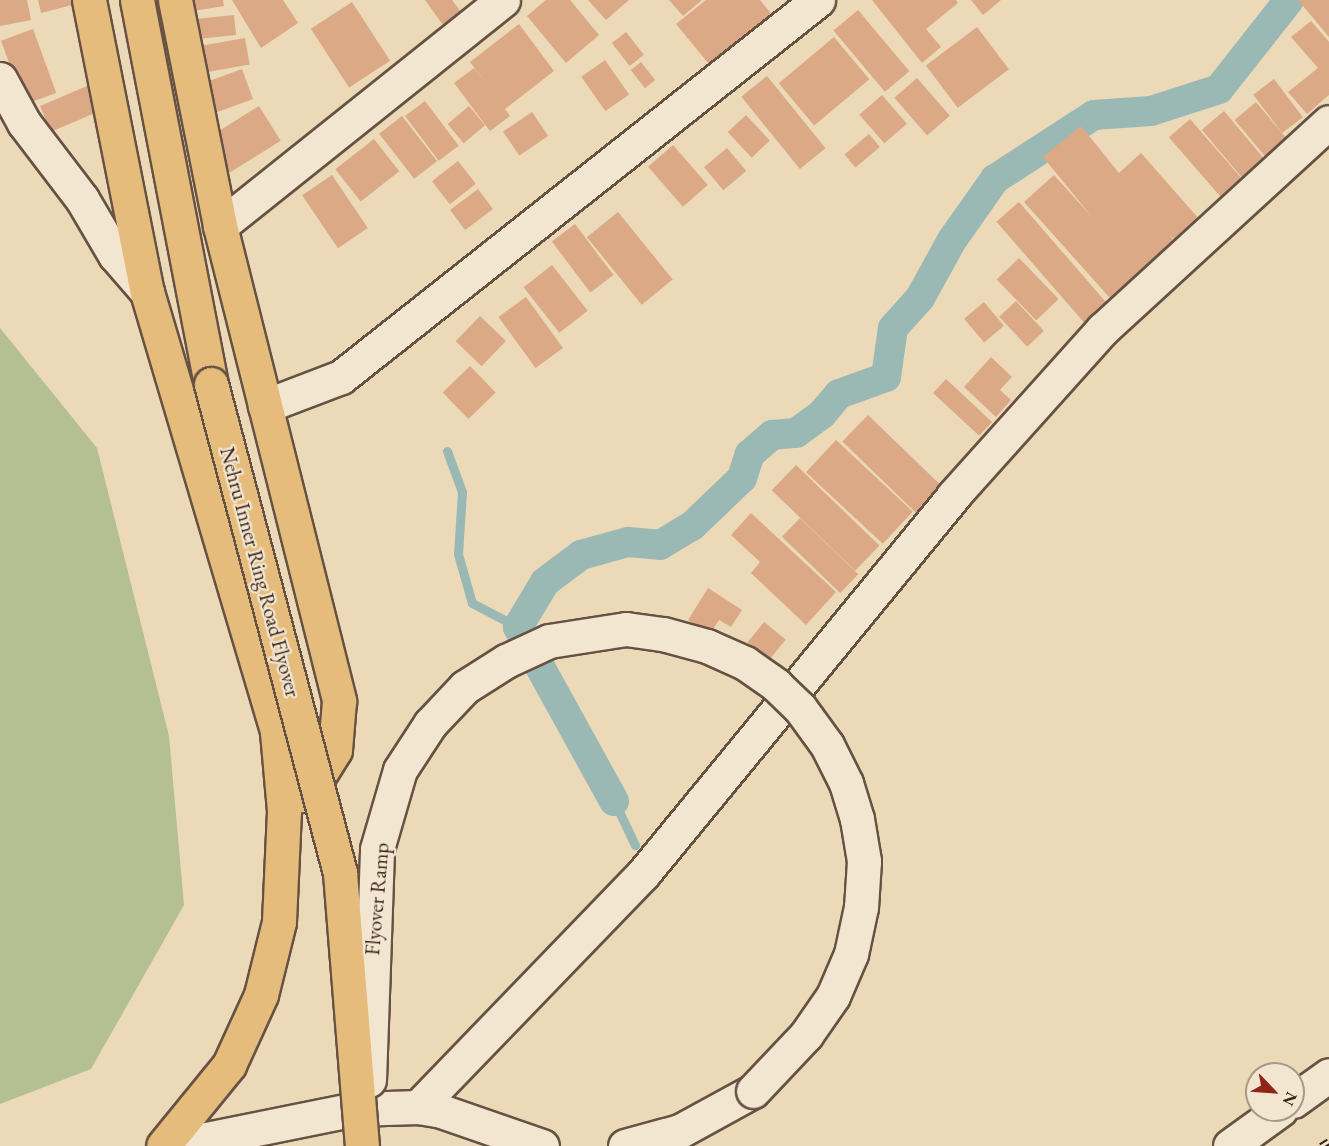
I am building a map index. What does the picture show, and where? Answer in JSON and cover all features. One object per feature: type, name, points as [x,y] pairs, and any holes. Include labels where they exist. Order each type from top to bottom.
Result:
[{"type":"main road","points":[[89,0],[147,292],[277,732],[284,811],[279,922],[261,995],[229,1065],[163,1146]]},
{"type":"main road","name":"Nehru Inner Ring Road Flyover","points":[[137,0],[211,384],[340,873],[362,1146]]},
{"type":"main road","points":[[175,0],[220,226],[339,700],[335,750],[317,779],[284,811]]},
{"type":"street","points":[[220,226],[503,0]]},
{"type":"street","points":[[265,406],[341,377],[818,0]]},
{"type":"street","points":[[0,80],[24,123],[82,199],[115,255],[147,292]]},
{"type":"street","points":[[418,1107],[643,874],[953,496],[1102,329],[1329,122]]},
{"type":"street","name":"Flyover Ramp","points":[[367,1146],[377,849],[400,770],[430,724],[465,687],[506,661],[549,641],[626,629],[663,634],[707,646],[746,663],[800,708],[827,745],[846,783],[864,861],[861,907],[851,954],[833,996],[806,1035],[753,1091],[680,1131],[625,1146]]},
{"type":"street","points":[[1305,1092],[1329,1075]]},
{"type":"street","points":[[172,1146],[355,1109],[418,1107],[438,1110],[542,1146]]},
{"type":"street","points":[[1230,1146],[1263,1122]]},
{"type":"green space","points":[[0,328],[97,448],[169,736],[184,905],[91,1069],[0,1104]]},
{"type":"building","points":[[0,0],[27,0],[31,20],[0,26]]},
{"type":"building","points":[[38,0],[75,0],[76,4],[41,13]]},
{"type":"building","points":[[180,0],[223,0],[224,6],[181,13]]},
{"type":"building","points":[[232,0],[283,0],[298,23],[261,48]]},
{"type":"building","points":[[425,0],[452,0],[461,12],[443,25]]},
{"type":"building","points":[[546,0],[570,0],[599,35],[566,63],[527,16]]},
{"type":"building","points":[[588,0],[629,0],[606,20]]},
{"type":"building","points":[[669,0],[702,0],[683,16]]},
{"type":"building","points":[[706,0],[760,0],[775,18],[713,69],[676,24]]},
{"type":"building","points":[[872,0],[956,0],[958,3],[926,29],[941,47],[922,63]]},
{"type":"building","points":[[971,0],[1001,0],[983,15]]},
{"type":"building","points":[[1298,0],[1329,0],[1329,37]]},
{"type":"building","points":[[352,2],[390,61],[349,87],[311,29]]},
{"type":"building","points":[[858,10],[909,71],[885,92],[833,31]]},
{"type":"building","points":[[234,15],[236,35],[188,40],[186,20]]},
{"type":"building","points":[[1311,21],[1329,42],[1329,95],[1307,114],[1288,92],[1318,68],[1291,37]]},
{"type":"building","points":[[519,24],[554,71],[505,109],[510,116],[490,131],[454,83],[474,68],[486,83],[470,62]]},
{"type":"building","points":[[977,27],[1009,69],[958,108],[926,66]]},
{"type":"building","points":[[33,29],[56,93],[24,105],[1,41]]},
{"type":"building","points":[[626,32],[644,55],[630,66],[612,43]]},
{"type":"building","points":[[834,37],[869,79],[814,125],[779,83]]},
{"type":"building","points":[[245,38],[250,65],[200,73],[196,47]]},
{"type":"building","points":[[605,60],[629,94],[605,111],[581,77]]},
{"type":"building","points":[[641,62],[655,80],[645,88],[631,70]]},
{"type":"building","points":[[242,69],[253,99],[208,115],[197,85]]},
{"type":"building","points":[[767,76],[826,148],[800,169],[741,97]]},
{"type":"building","points":[[917,78],[950,116],[927,135],[894,98]]},
{"type":"building","points":[[1274,79],[1303,117],[1282,133],[1253,95]]},
{"type":"building","points":[[87,86],[98,112],[51,132],[40,106]]},
{"type":"building","points":[[882,95],[907,124],[884,143],[859,115]]},
{"type":"building","points":[[425,101],[459,146],[439,161],[405,116]]},
{"type":"building","points":[[1256,102],[1286,138],[1265,156],[1235,120]]},
{"type":"building","points":[[259,106],[281,141],[230,173],[208,138]]},
{"type":"building","points":[[469,106],[485,125],[464,143],[448,124]]},
{"type":"building","points":[[1224,111],[1265,160],[1243,179],[1202,130]]},
{"type":"building","points":[[532,112],[548,136],[519,156],[503,132]]},
{"type":"building","points":[[746,115],[770,141],[752,158],[728,132]]},
{"type":"building","points":[[402,116],[437,161],[414,179],[379,134]]},
{"type":"building","points":[[1190,119],[1244,182],[1223,200],[1169,137]]},
{"type":"building","points":[[1081,126],[1119,173],[1141,153],[1199,219],[1175,240],[1169,234],[1176,243],[1110,298],[1024,202],[1054,175],[1092,217],[1043,157]]},
{"type":"building","points":[[869,134],[880,147],[855,168],[844,155]]},
{"type":"building","points":[[374,139],[399,171],[361,201],[335,169]]},
{"type":"building","points":[[673,145],[708,185],[683,207],[648,167]]},
{"type":"building","points":[[727,148],[746,171],[723,190],[704,167]]},
{"type":"building","points":[[458,161],[476,184],[450,204],[432,181]]},
{"type":"building","points":[[332,175],[368,228],[338,248],[302,195]]},
{"type":"building","points":[[478,189],[493,209],[465,230],[450,210]]},
{"type":"building","points":[[1019,202],[1111,308],[1088,327],[996,222]]},
{"type":"building","points":[[618,212],[673,280],[642,305],[587,237]]},
{"type":"building","points":[[575,224],[614,275],[590,293],[552,241]]},
{"type":"building","points":[[1019,258],[1059,299],[1036,321],[997,280]]},
{"type":"building","points":[[552,265],[588,311],[559,333],[524,287]]},
{"type":"building","points":[[526,297],[563,348],[536,368],[498,317]]},
{"type":"building","points":[[1016,301],[1044,331],[1027,347],[999,317]]},
{"type":"building","points":[[984,302],[1004,326],[984,342],[964,319]]},
{"type":"building","points":[[480,316],[506,341],[482,366],[456,341]]},
{"type":"building","points":[[991,357],[1012,377],[1000,390],[1011,400],[996,417],[964,387]]},
{"type":"building","points":[[470,366],[496,393],[468,419],[443,392]]},
{"type":"building","points":[[946,379],[992,422],[979,436],[933,393]]},
{"type":"building","points":[[868,415],[945,489],[919,516],[842,442]]},
{"type":"building","points":[[836,440],[913,512],[883,544],[806,472]]},
{"type":"building","points":[[796,465],[879,546],[855,571],[772,490]]},
{"type":"building","points":[[751,513],[836,592],[806,625],[751,573],[760,562],[731,535]]},
{"type":"building","points":[[800,518],[858,574],[840,593],[782,537]]},
{"type":"building","points":[[708,588],[742,610],[731,627],[719,620],[710,634],[688,620]]},
{"type":"building","points":[[764,622],[786,640],[769,660],[748,642]]},
{"type":"waterway","points":[[614,801],[518,627],[545,582],[581,555],[628,542],[660,545],[692,526],[742,478],[750,454],[772,435],[796,433],[822,414],[839,394],[886,377],[893,328],[920,298],[952,240],[995,179],[1094,115],[1151,111],[1219,89],[1289,0]]},
{"type":"waterway","points":[[447,451],[462,492],[458,554],[472,603],[518,627]]},
{"type":"waterway","points":[[614,801],[635,845]]},
{"type":"railway","points":[[1321,1146],[1329,1141]]}]
